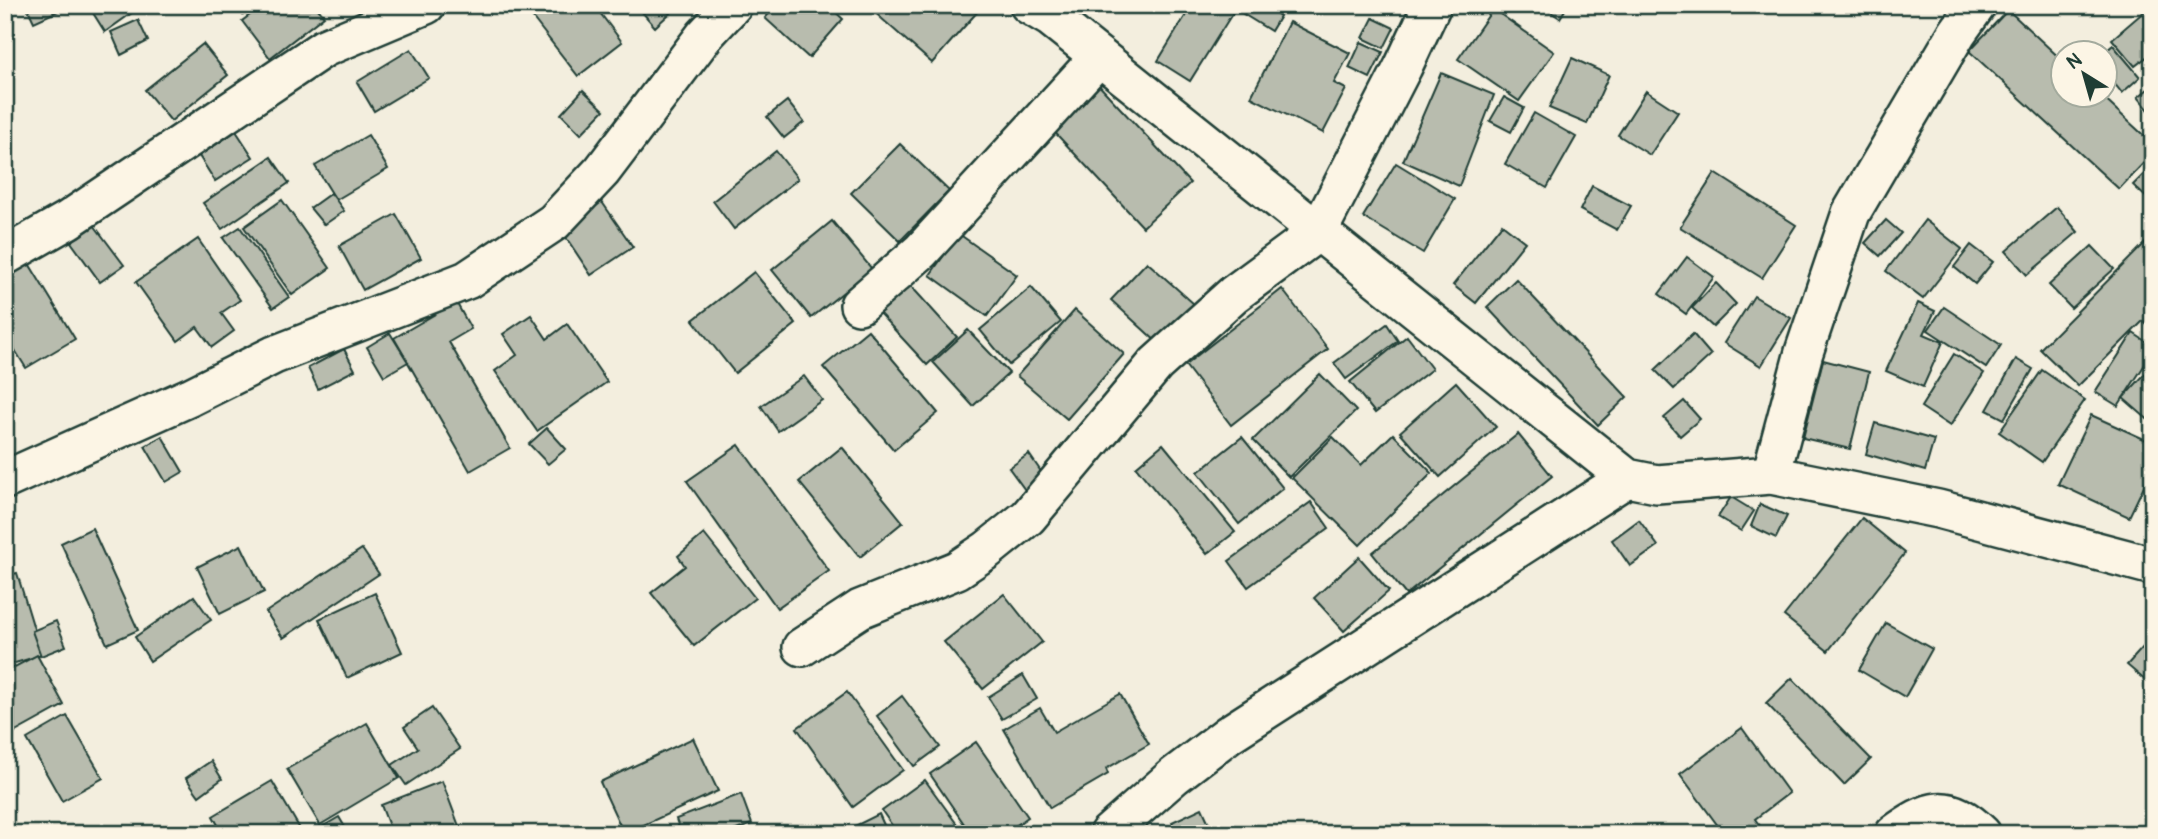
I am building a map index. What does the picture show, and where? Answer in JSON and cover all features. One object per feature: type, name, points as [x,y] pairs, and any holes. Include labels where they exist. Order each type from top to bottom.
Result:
[{"type":"street","points":[[5,256],[68,220],[324,48],[426,5]]},
{"type":"street","points":[[5,480],[190,397],[274,355],[467,280],[554,222],[602,171],[705,35],[733,5]]},
{"type":"street","points":[[1029,5],[1627,478],[1657,484],[1771,475],[1938,509],[2153,566]]},
{"type":"street","points":[[802,647],[860,609],[957,570],[987,550],[1028,517],[1156,364],[1234,294],[1318,232],[1404,67],[1432,5]]},
{"type":"street","points":[[1771,475],[1804,352],[1852,214],[1950,44],[1977,5]]},
{"type":"street","points":[[859,304],[921,251],[1098,57]]},
{"type":"street","points":[[1108,834],[1229,734],[1627,478]]},
{"type":"street","points":[[1894,834],[1922,814],[1948,811],[1972,824],[1982,834]]},
{"type":"building","points":[[26,5],[55,5],[58,11],[34,22]]},
{"type":"building","points":[[88,5],[143,5],[105,32]]},
{"type":"building","points":[[236,5],[257,5],[243,15]]},
{"type":"building","points":[[263,5],[315,5],[324,16],[270,58],[242,21]]},
{"type":"building","points":[[547,5],[594,5],[622,42],[578,76],[532,17]]},
{"type":"building","points":[[636,5],[679,5],[655,27]]},
{"type":"building","points":[[777,5],[828,5],[843,19],[809,58],[765,18]]},
{"type":"building","points":[[878,5],[973,5],[979,10],[932,63],[873,11]]},
{"type":"building","points":[[1192,5],[1263,5],[1280,16],[1271,31],[1235,9],[1190,81],[1158,61]]},
{"type":"building","points":[[1540,5],[1568,5],[1560,18]]},
{"type":"building","points":[[1493,9],[1554,52],[1519,101],[1458,59]]},
{"type":"building","points":[[2147,9],[2153,15],[2153,52],[2135,66],[2120,48],[2120,38],[2113,38]]},
{"type":"building","points":[[2008,10],[2050,49],[2050,108],[2114,108],[2153,144],[2153,153],[2119,189],[1969,51]]},
{"type":"building","points":[[1373,18],[1394,28],[1384,48],[1363,38]]},
{"type":"building","points":[[138,20],[148,41],[121,55],[111,32]]},
{"type":"building","points":[[1289,22],[1350,53],[1334,83],[1346,89],[1323,133],[1251,97]]},
{"type":"building","points":[[1361,42],[1383,52],[1370,78],[1349,68]]},
{"type":"building","points":[[203,44],[228,75],[171,121],[145,90]]},
{"type":"building","points":[[411,49],[429,78],[374,111],[357,82]]},
{"type":"building","points":[[2120,53],[2140,77],[2122,93],[2120,90]]},
{"type":"building","points":[[1572,58],[1609,75],[1587,124],[1549,108]]},
{"type":"building","points":[[1441,73],[1494,95],[1459,186],[1403,161]]},
{"type":"building","points":[[1094,80],[1190,183],[1143,227],[1047,124]]},
{"type":"building","points":[[2153,85],[2153,115],[2138,97]]},
{"type":"building","points":[[583,90],[604,110],[581,134],[561,114]]},
{"type":"building","points":[[1646,91],[1678,112],[1650,155],[1618,135]]},
{"type":"building","points":[[1504,97],[1524,108],[1511,132],[1490,121]]},
{"type":"building","points":[[787,101],[804,122],[784,138],[767,117]]},
{"type":"building","points":[[1534,113],[1576,137],[1547,188],[1505,164]]},
{"type":"building","points":[[236,131],[253,157],[215,181],[199,156]]},
{"type":"building","points":[[368,135],[388,169],[336,200],[315,166]]},
{"type":"building","points":[[900,144],[949,191],[900,241],[851,193]]},
{"type":"building","points":[[776,151],[798,179],[734,229],[713,201]]},
{"type":"building","points":[[271,157],[289,183],[222,229],[203,203]]},
{"type":"building","points":[[1396,163],[1455,199],[1423,253],[1363,217]]},
{"type":"building","points":[[2153,165],[2153,204],[2133,185]]},
{"type":"building","points":[[1715,173],[1796,225],[1762,278],[1680,227]]},
{"type":"building","points":[[1592,186],[1631,206],[1617,230],[1580,210]]},
{"type":"building","points":[[331,193],[344,211],[324,225],[310,208]]},
{"type":"building","points":[[282,200],[330,268],[292,295],[244,227]]},
{"type":"building","points":[[602,202],[633,247],[591,275],[561,230]]},
{"type":"building","points":[[2057,207],[2078,232],[2027,275],[2006,251]]},
{"type":"building","points":[[396,214],[421,258],[363,290],[339,246]]},
{"type":"building","points":[[1886,220],[1901,233],[1880,256],[1865,243]]},
{"type":"building","points":[[1925,220],[1962,249],[1923,299],[1886,271]]},
{"type":"building","points":[[832,221],[872,269],[811,318],[772,270]]},
{"type":"building","points":[[1502,224],[1525,242],[1476,303],[1453,285]]},
{"type":"building","points":[[94,225],[124,265],[100,282],[71,242]]},
{"type":"building","points":[[240,227],[289,297],[273,308],[223,238]]},
{"type":"building","points":[[959,234],[1017,275],[987,316],[930,275]]},
{"type":"building","points":[[2153,235],[2153,331],[2143,321],[2078,386],[2040,349]]},
{"type":"building","points":[[198,239],[240,300],[221,313],[234,331],[212,347],[197,327],[178,341],[136,282]]},
{"type":"building","points":[[1971,245],[1993,262],[1975,284],[1954,267]]},
{"type":"building","points":[[2092,246],[2114,269],[2071,308],[2049,285]]},
{"type":"building","points":[[25,257],[75,339],[26,368],[5,334],[5,269]]},
{"type":"building","points":[[1687,257],[1714,277],[1686,314],[1659,294]]},
{"type":"building","points":[[1147,262],[1194,304],[1158,343],[1111,300]]},
{"type":"building","points":[[754,272],[796,324],[735,373],[693,320]]},
{"type":"building","points":[[1516,279],[1627,397],[1598,425],[1487,307]]},
{"type":"building","points":[[1716,283],[1736,304],[1713,327],[1692,308]]},
{"type":"building","points":[[910,285],[957,337],[927,365],[879,313]]},
{"type":"building","points":[[1031,287],[1061,322],[1009,365],[980,330]]},
{"type":"building","points":[[1282,289],[1328,349],[1231,425],[1185,365]]},
{"type":"building","points":[[1754,296],[1791,318],[1761,366],[1724,343]]},
{"type":"building","points":[[456,302],[471,329],[449,342],[510,448],[470,471],[394,338]]},
{"type":"building","points":[[1918,303],[1935,311],[1924,334],[1943,342],[1923,387],[1886,371]]},
{"type":"building","points":[[1944,307],[2001,345],[1986,368],[1928,330]]},
{"type":"building","points":[[1075,310],[1124,354],[1067,419],[1017,376]]},
{"type":"building","points":[[531,315],[547,339],[567,324],[607,382],[537,431],[495,371],[517,355],[503,334]]},
{"type":"building","points":[[1387,324],[1398,341],[1346,379],[1334,363]]},
{"type":"building","points":[[868,330],[938,413],[894,450],[823,367]]},
{"type":"building","points":[[968,330],[1009,373],[973,406],[933,362]]},
{"type":"building","points":[[390,333],[408,362],[384,376],[367,347]]},
{"type":"building","points":[[2133,333],[2153,346],[2153,352],[2118,406],[2095,392]]},
{"type":"building","points":[[1693,334],[1711,355],[1674,389],[1655,370]]},
{"type":"building","points":[[1407,336],[1432,369],[1375,413],[1350,382]]},
{"type":"building","points":[[344,349],[355,370],[318,389],[308,368]]},
{"type":"building","points":[[1954,354],[1984,373],[1950,426],[1921,407]]},
{"type":"building","points":[[2016,359],[2033,369],[2004,419],[1987,410]]},
{"type":"building","points":[[1823,360],[1869,372],[1850,449],[1803,438]]},
{"type":"building","points":[[2153,365],[2153,424],[2123,398]]},
{"type":"building","points":[[2042,370],[2085,400],[2042,462],[1999,432]]},
{"type":"building","points":[[1320,374],[1356,411],[1289,477],[1253,440]]},
{"type":"building","points":[[804,376],[822,400],[778,431],[761,406]]},
{"type":"building","points":[[1456,382],[1496,427],[1440,477],[1400,432]]},
{"type":"building","points":[[1684,401],[1700,419],[1680,436],[1664,418]]},
{"type":"building","points":[[2091,415],[2153,443],[2153,467],[2129,517],[2058,484]]},
{"type":"building","points":[[1875,423],[1934,440],[1925,471],[1866,454]]},
{"type":"building","points":[[547,428],[566,449],[548,464],[529,444]]},
{"type":"building","points":[[1393,434],[1432,473],[1360,545],[1292,478],[1333,437],[1361,465]]},
{"type":"building","points":[[1518,434],[1552,476],[1406,595],[1372,553]]},
{"type":"building","points":[[162,436],[183,472],[166,482],[145,446]]},
{"type":"building","points":[[1242,437],[1283,488],[1239,524],[1198,472]]},
{"type":"building","points":[[1163,444],[1235,532],[1207,554],[1136,467]]},
{"type":"building","points":[[739,445],[829,571],[777,608],[687,481]]},
{"type":"building","points":[[842,447],[903,522],[860,557],[799,482]]},
{"type":"building","points":[[1029,454],[1044,476],[1025,490],[1009,468]]},
{"type":"building","points":[[1731,497],[1754,511],[1741,531],[1718,517]]},
{"type":"building","points":[[2153,499],[2153,527],[2145,525]]},
{"type":"building","points":[[1311,502],[1329,528],[1248,587],[1229,561]]},
{"type":"building","points":[[1760,504],[1787,516],[1776,538],[1751,526]]},
{"type":"building","points":[[1862,518],[1905,553],[1828,651],[1784,616]]},
{"type":"building","points":[[1639,520],[1658,546],[1630,566],[1612,540]]},
{"type":"building","points":[[92,528],[138,630],[107,644],[61,543]]},
{"type":"building","points":[[704,534],[755,598],[694,646],[651,593],[685,566],[678,556]]},
{"type":"building","points":[[241,545],[264,592],[220,614],[197,567]]},
{"type":"building","points":[[362,549],[379,574],[283,638],[266,612]]},
{"type":"building","points":[[1359,557],[1389,591],[1344,631],[1314,598]]},
{"type":"building","points":[[17,573],[42,655],[5,666],[5,576]]},
{"type":"building","points":[[375,593],[402,652],[347,678],[319,619]]},
{"type":"building","points":[[1004,594],[1042,642],[983,689],[944,642]]},
{"type":"building","points":[[194,596],[211,620],[150,661],[135,637]]},
{"type":"building","points":[[56,621],[66,646],[41,656],[32,631]]},
{"type":"building","points":[[1886,623],[1932,649],[1905,697],[1859,670]]},
{"type":"building","points":[[2153,636],[2153,687],[2127,665]]},
{"type":"building","points":[[37,655],[64,705],[10,735],[5,726],[5,672]]},
{"type":"building","points":[[1023,675],[1037,699],[1002,719],[988,697]]},
{"type":"building","points":[[1792,678],[1871,759],[1844,785],[1766,703]]},
{"type":"building","points":[[847,692],[903,770],[853,807],[797,728]]},
{"type":"building","points":[[1120,694],[1149,744],[1106,769],[1108,774],[1050,808],[1004,729],[1040,708],[1054,732]]},
{"type":"building","points":[[902,696],[940,747],[914,766],[877,716]]},
{"type":"building","points":[[432,708],[460,749],[406,785],[392,765],[418,748],[404,727]]},
{"type":"building","points":[[67,716],[103,778],[62,801],[27,739]]},
{"type":"building","points":[[367,723],[399,778],[320,825],[287,769]]},
{"type":"building","points":[[1742,728],[1789,793],[1755,819],[1766,834],[1724,834],[1680,774]]},
{"type":"building","points":[[693,738],[718,791],[624,834],[600,782]]},
{"type":"building","points":[[976,742],[1028,817],[1004,834],[971,834],[930,774]]},
{"type":"building","points":[[211,761],[222,779],[199,796],[186,778]]},
{"type":"building","points":[[925,780],[964,834],[898,834],[882,811]]},
{"type":"building","points":[[272,781],[303,834],[223,834],[213,816]]},
{"type":"building","points":[[442,781],[462,834],[392,834],[381,805]]},
{"type":"building","points":[[741,794],[752,824],[726,834],[681,834],[676,819]]},
{"type":"building","points":[[1202,808],[1214,834],[1177,834],[1172,822]]},
{"type":"building","points":[[879,814],[888,834],[839,834]]},
{"type":"building","points":[[339,817],[349,834],[320,834],[317,830]]}]
